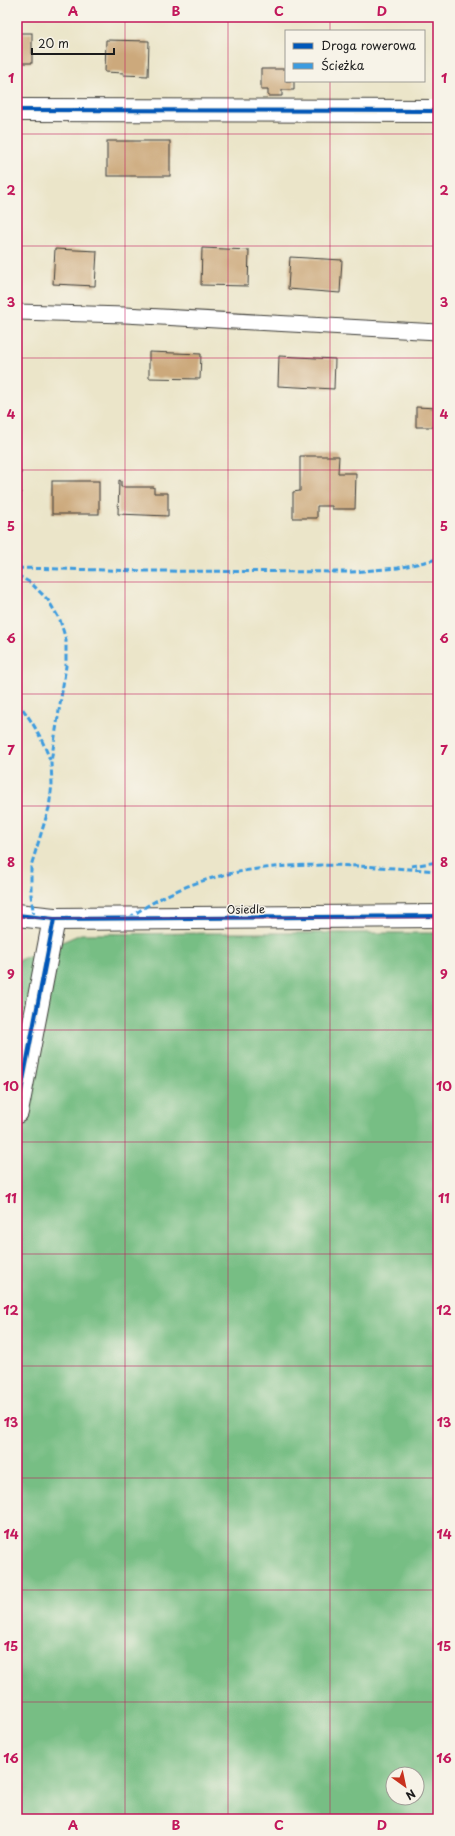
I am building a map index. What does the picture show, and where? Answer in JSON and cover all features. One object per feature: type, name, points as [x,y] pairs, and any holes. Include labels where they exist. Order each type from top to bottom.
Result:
[{"type":"street","points":[[17,110],[438,111]]},
{"type":"street","name":"Osiedle","points":[[17,915],[54,919],[438,916]]},
{"type":"street","points":[[17,1112],[54,919]]},
{"type":"lane","points":[[17,312],[125,315],[438,332]]},
{"type":"green space","points":[[438,933],[438,1819],[17,1819],[17,961],[81,934]]},
{"type":"building","points":[[17,33],[32,33],[32,63],[17,63]]},
{"type":"building","points":[[106,40],[149,41],[148,76],[123,75],[124,73],[105,72]]},
{"type":"building","points":[[261,69],[285,69],[285,82],[294,82],[294,90],[282,90],[282,96],[268,96],[268,90],[261,90]]},
{"type":"building","points":[[107,141],[170,141],[170,176],[107,176]]},
{"type":"building","points":[[202,248],[249,250],[248,286],[201,285]]},
{"type":"building","points":[[55,249],[97,251],[95,286],[53,284]]},
{"type":"building","points":[[290,257],[342,260],[340,293],[288,289]]},
{"type":"building","points":[[149,352],[201,354],[200,379],[149,378]]},
{"type":"building","points":[[279,356],[335,359],[334,389],[278,386]]},
{"type":"building","points":[[416,407],[438,408],[438,427],[416,427]]},
{"type":"building","points":[[300,456],[339,456],[338,473],[356,473],[355,509],[332,509],[332,506],[317,506],[317,518],[293,518],[293,492],[300,491]]},
{"type":"building","points":[[17,472],[21,472],[21,502],[17,502]]},
{"type":"building","points":[[119,480],[121,481],[121,487],[154,487],[154,493],[168,493],[168,516],[118,514]]},
{"type":"building","points":[[52,481],[99,481],[99,514],[52,514]]},
{"type":"marked path","points":[[17,568],[147,571],[352,572],[398,568],[438,559]]},
{"type":"marked path","points":[[17,575],[31,583],[48,600],[60,620],[66,640],[66,666],[51,762],[52,784],[49,808],[31,866],[31,895],[34,917]]},
{"type":"marked path","points":[[17,702],[44,744],[50,760]]},
{"type":"marked path","points":[[411,866],[438,862]]},
{"type":"marked path","points":[[129,918],[164,896],[201,881],[239,872],[278,867],[317,865],[438,871]]},
{"type":"cycle path","points":[[17,110],[438,111]]},
{"type":"cycle path","points":[[17,915],[54,919],[438,916]]},
{"type":"cycle path","points":[[17,1112],[54,919]]}]
